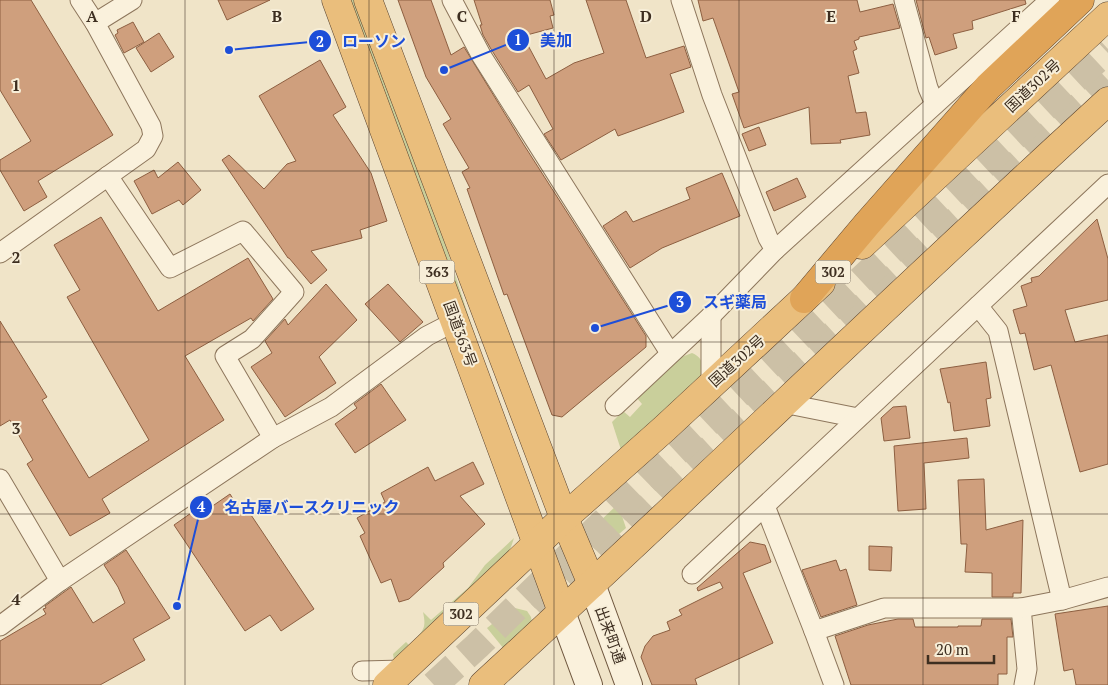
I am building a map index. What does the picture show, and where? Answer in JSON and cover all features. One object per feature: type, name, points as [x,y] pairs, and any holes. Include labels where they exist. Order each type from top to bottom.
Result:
[{"type":"highway","name":"国道363号","points":[[336,0],[562,612]]},
{"type":"highway","name":"国道363号","points":[[368,0],[564,518],[592,584]]},
{"type":"highway","points":[[804,299],[867,224],[988,87],[1080,0]]},
{"type":"highway","name":"国道302号","points":[[395,678],[564,518],[711,385],[1104,20]]},
{"type":"highway","points":[[483,685],[1108,101]]},
{"type":"main road","name":"出来町通","points":[[592,584],[629,685]]},
{"type":"main road","points":[[562,612],[589,685]]},
{"type":"street","points":[[0,253],[146,149],[153,136],[151,126],[95,23],[80,0]]},
{"type":"street","points":[[95,23],[132,0]]},
{"type":"street","points":[[452,0],[481,55],[670,353]]},
{"type":"street","points":[[681,0],[712,95],[768,238],[775,250]]},
{"type":"street","points":[[904,0],[934,104]]},
{"type":"street","points":[[623,403],[670,353],[710,316],[775,250],[1050,0]]},
{"type":"street","points":[[108,176],[170,268],[243,231],[294,292],[252,339],[225,356],[273,438]]},
{"type":"street","points":[[692,574],[1108,184]]},
{"type":"street","points":[[978,306],[998,331],[1062,600]]},
{"type":"street","points":[[710,316],[711,385]]},
{"type":"street","points":[[0,626],[60,581],[273,438],[332,407],[428,336],[456,321]]},
{"type":"street","points":[[783,403],[858,418]]},
{"type":"street","points":[[0,479],[60,581]]},
{"type":"street","points":[[765,506],[834,685]]},
{"type":"street","points":[[814,630],[884,608],[1022,608],[1062,600],[1108,587]]},
{"type":"street","points":[[1022,608],[1027,669],[1024,685]]},
{"type":"street","points":[[362,671],[395,678]]},
{"type":"green space","points":[[347,0],[356,0],[434,209],[480,352]]},
{"type":"green space","points":[[692,353],[701,361],[703,368],[702,381],[623,456],[612,422],[623,411],[630,417],[642,404],[637,398],[679,358]]},
{"type":"green space","points":[[618,504],[626,528],[611,541],[602,540],[598,537],[595,528]]},
{"type":"green space","points":[[514,538],[504,562],[489,583],[407,660],[396,662],[393,654],[406,642],[411,647],[421,639],[418,636],[424,625],[423,612],[431,620],[468,588],[485,565]]},
{"type":"green space","points":[[515,608],[527,611],[531,617],[533,627],[508,654],[487,628]]},
{"type":"building","points":[[0,0],[31,0],[113,135],[38,181],[47,197],[24,211],[0,170],[0,160],[31,141],[0,90]]},
{"type":"building","points":[[218,0],[270,0],[227,20]]},
{"type":"building","points":[[398,0],[431,0],[451,55],[464,47],[646,336],[646,347],[562,417],[552,415],[507,294],[504,295],[467,189],[470,188],[462,172],[469,168],[443,124],[451,119],[426,77]]},
{"type":"building","points":[[474,0],[550,0],[554,15],[550,16],[553,28],[523,36],[546,79],[574,63],[604,53],[586,0],[626,0],[646,58],[684,46],[691,67],[670,74],[684,112],[618,136],[615,129],[561,160],[544,134],[553,129],[529,85],[518,92],[483,35],[480,25],[482,25]]},
{"type":"building","points":[[698,0],[857,0],[860,12],[893,4],[900,28],[859,37],[859,39],[854,41],[857,49],[853,51],[859,73],[848,76],[856,113],[866,112],[870,135],[840,140],[841,143],[811,144],[809,107],[744,128],[732,94],[739,92],[713,18],[703,21]]},
{"type":"building","points":[[916,0],[1025,0],[1026,4],[972,21],[973,29],[953,34],[957,48],[935,55],[929,37],[926,38]]},
{"type":"building","points":[[133,22],[144,42],[124,53],[115,35],[118,33],[117,30]]},
{"type":"building","points":[[159,33],[174,57],[151,72],[136,48]]},
{"type":"building","points":[[320,60],[346,107],[333,115],[371,173],[387,221],[360,230],[362,238],[311,251],[327,270],[311,284],[288,258],[222,160],[229,155],[264,189],[287,164],[296,161],[259,96]]},
{"type":"building","points":[[759,127],[766,145],[749,151],[742,134]]},
{"type":"building","points":[[178,162],[201,190],[183,205],[179,200],[152,214],[134,181],[154,170],[158,178]]},
{"type":"building","points":[[722,173],[740,216],[662,248],[630,268],[603,226],[626,211],[633,222],[690,199],[686,188]]},
{"type":"building","points":[[797,178],[806,197],[774,211],[766,192]]},
{"type":"building","points":[[101,217],[158,311],[248,258],[273,299],[253,321],[251,318],[185,356],[224,420],[102,499],[110,513],[70,536],[27,464],[33,460],[10,420],[0,426],[0,321],[47,397],[42,400],[89,478],[149,440],[67,297],[80,290],[54,245]]},
{"type":"building","points":[[1097,219],[1108,259],[1108,300],[1065,310],[1075,342],[1108,335],[1108,464],[1080,472],[1051,365],[1034,370],[1025,333],[1020,334],[1013,310],[1027,306],[1021,286],[1032,282],[1031,278],[1039,276]]},
{"type":"building","points":[[326,284],[357,320],[319,357],[336,383],[285,417],[251,367],[272,353],[265,341],[285,319],[288,325]]},
{"type":"building","points":[[388,284],[423,322],[400,342],[365,304]]},
{"type":"building","points":[[986,362],[991,398],[986,399],[990,426],[954,431],[950,402],[948,403],[940,369]]},
{"type":"building","points":[[381,384],[406,420],[355,453],[335,424],[357,408],[354,404]]},
{"type":"building","points":[[906,406],[910,438],[884,441],[881,418],[893,407]]},
{"type":"building","points":[[967,438],[969,458],[924,463],[926,509],[898,511],[894,446]]},
{"type":"building","points":[[473,462],[484,484],[460,496],[485,524],[443,563],[444,567],[409,599],[399,602],[391,579],[381,583],[360,536],[365,533],[357,518],[385,502],[381,493],[428,467],[435,481]]},
{"type":"building","points":[[984,479],[986,530],[1023,520],[1021,593],[1013,593],[1013,597],[992,597],[992,573],[965,572],[967,544],[961,544],[958,480]]},
{"type":"building","points":[[230,494],[240,510],[245,506],[314,609],[281,631],[270,615],[245,631],[174,525],[194,511],[198,516]]},
{"type":"building","points":[[750,542],[765,545],[771,562],[743,573],[773,643],[695,679],[697,685],[652,685],[641,657],[645,646],[653,636],[670,630],[667,622],[682,615],[679,610],[723,588],[720,582],[698,591],[697,588]]},
{"type":"building","points":[[869,546],[892,547],[891,571],[869,570]]},
{"type":"building","points":[[126,550],[170,618],[133,639],[145,660],[100,685],[0,685],[0,641],[46,614],[43,609],[46,608],[45,606],[71,587],[93,623],[125,603],[118,587],[104,565]]},
{"type":"building","points":[[836,560],[840,571],[846,569],[857,605],[821,617],[802,570]]},
{"type":"building","points":[[1108,606],[1108,685],[1076,685],[1073,669],[1064,671],[1055,614]]},
{"type":"building","points":[[898,619],[913,619],[915,627],[958,627],[981,626],[982,619],[1011,619],[1013,637],[1007,637],[1007,674],[998,674],[998,685],[851,685],[835,636],[868,625]]},
{"type":"tunnel","points":[[434,685],[477,646],[651,476],[1108,49]]},
{"type":"tunnel","points":[[541,614],[666,490],[1108,80]]},
{"type":"place","name":"ローソン","points":[[229,50]]},
{"type":"place","name":"美加","points":[[444,70]]},
{"type":"place","name":"スギ薬局","points":[[595,328]]},
{"type":"place","name":"名古屋バースクリニック","points":[[177,606]]}]
